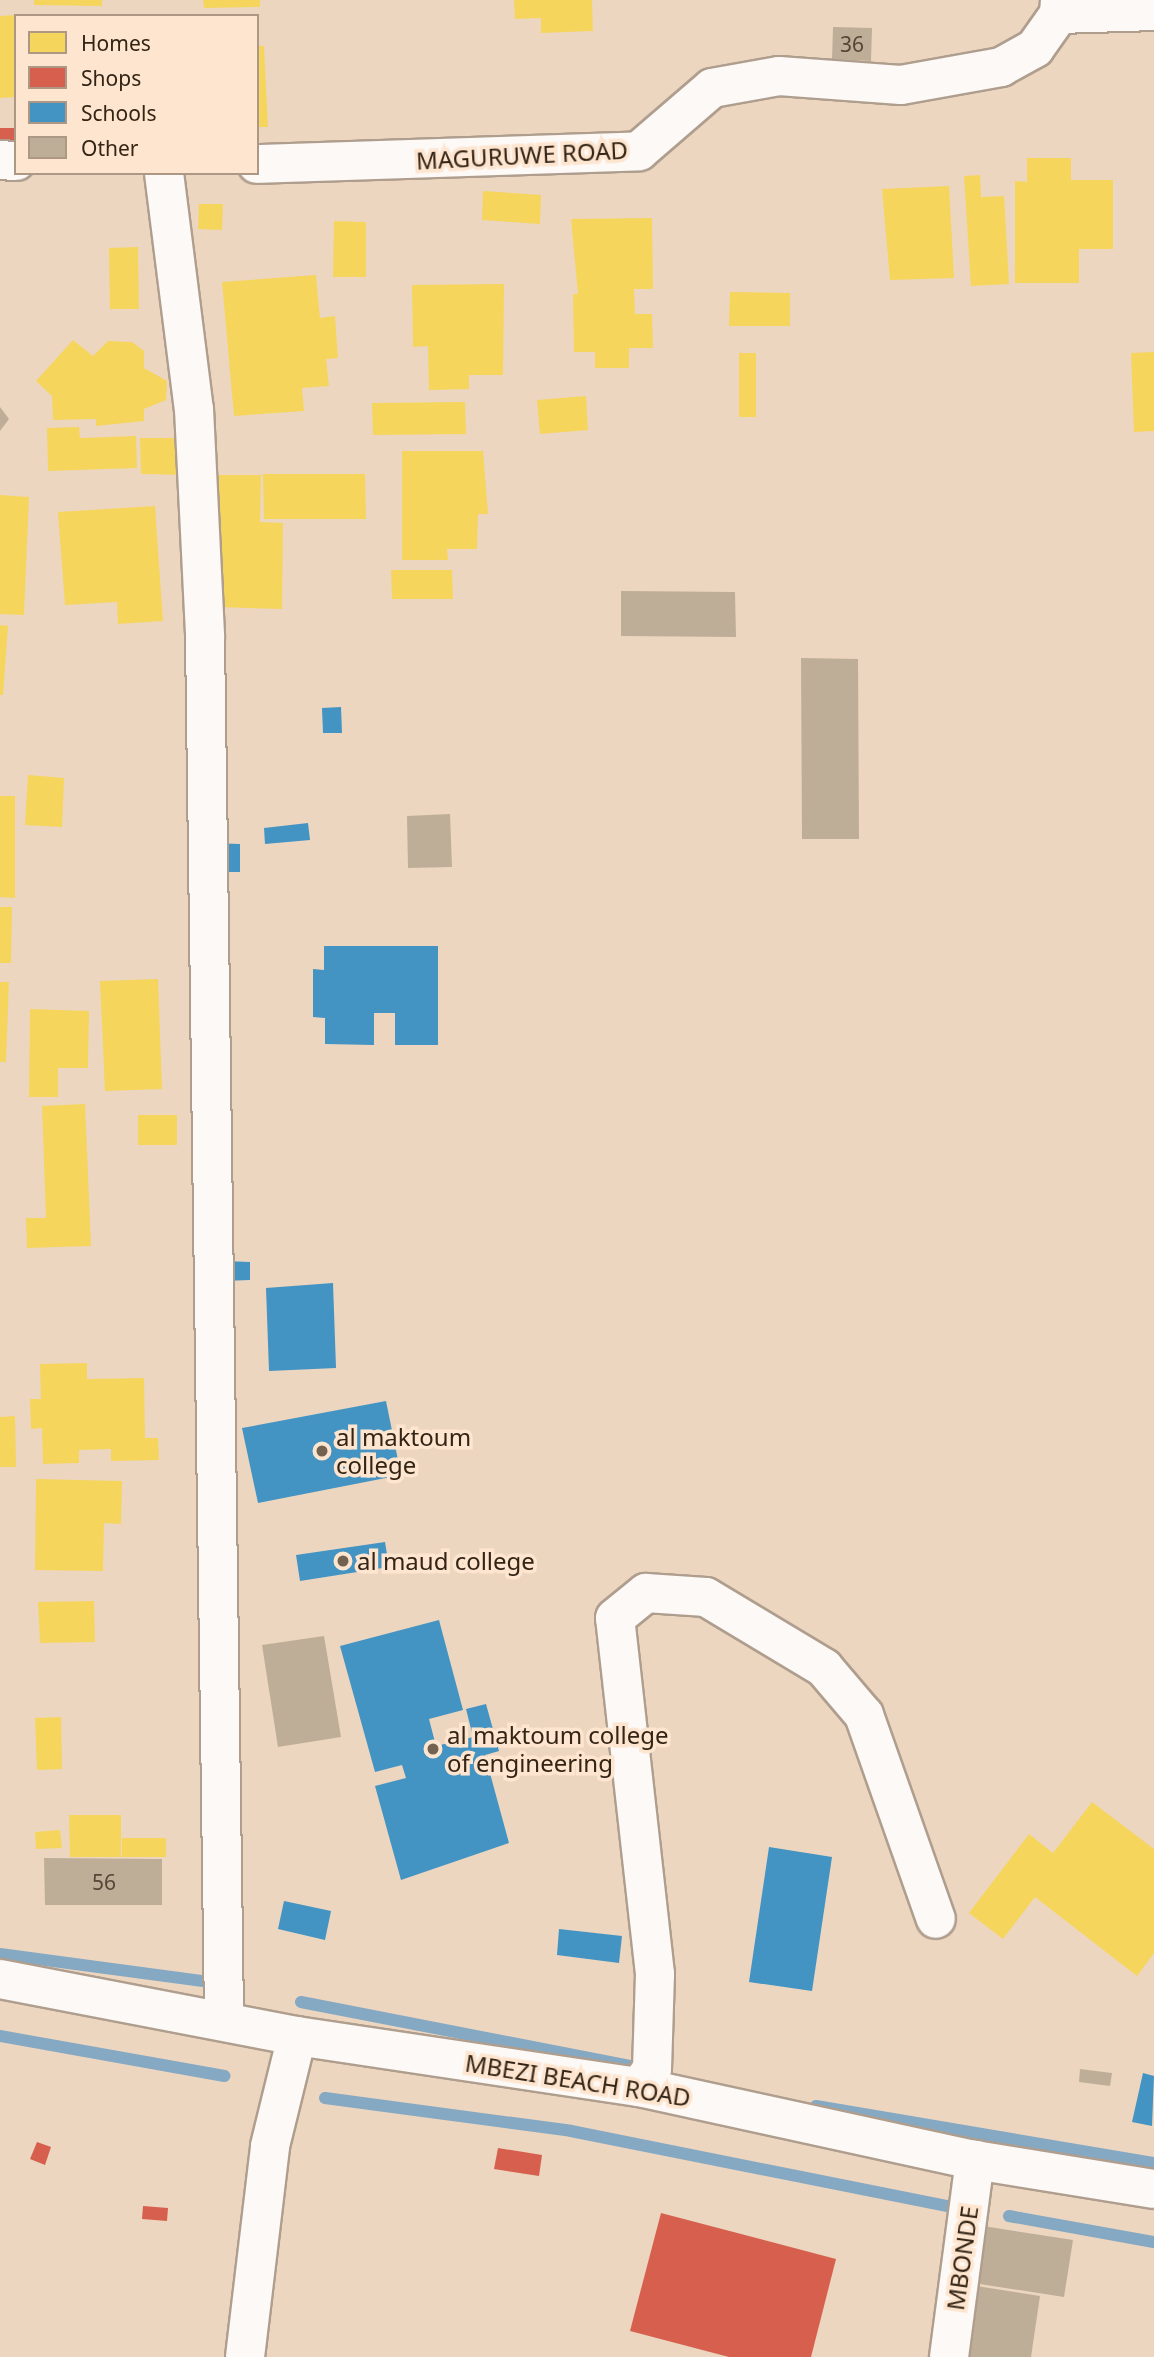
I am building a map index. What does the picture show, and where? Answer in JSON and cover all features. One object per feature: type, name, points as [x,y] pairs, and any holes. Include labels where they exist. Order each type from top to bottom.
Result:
[{"type":"street","points":[[1060,7],[1154,11]]},
{"type":"street","name":"MAGURUWE ROAD","points":[[259,164],[639,151],[712,88],[779,76],[901,85],[961,78],[1035,48],[1060,7]]},
{"type":"street","points":[[164,175],[194,409],[205,638],[223,2020]]},
{"type":"street","points":[[639,2087],[652,2069],[655,1974],[615,1618],[646,1593],[706,1597],[824,1668],[864,1715],[936,1919]]},
{"type":"street","name":"MBEZI BEACH ROAD","points":[[0,1979],[297,2036],[639,2087],[975,2160],[1154,2189]]},
{"type":"street","points":[[245,2357],[270,2146],[297,2036]]},
{"type":"street","name":"MBONDE","points":[[949,2357],[975,2160]]},
{"type":"building: Homes","points":[[34,0],[102,0],[102,6],[34,5]]},
{"type":"building: Homes","points":[[203,0],[260,0],[260,7],[204,8]]},
{"type":"building: Homes","points":[[514,0],[592,0],[593,31],[541,33],[541,18],[515,19]]},
{"type":"building: Homes","points":[[14,15],[14,97],[0,98],[0,16]]},
{"type":"building: Homes","points":[[259,46],[264,46],[268,127],[259,127]]},
{"type":"building: Homes","points":[[1027,158],[1071,158],[1071,180],[1113,180],[1113,249],[1079,249],[1079,283],[1015,283],[1015,181],[1027,182]]},
{"type":"building: Homes","points":[[980,175],[981,197],[1004,196],[1009,284],[971,286],[964,176]]},
{"type":"building: Homes","points":[[949,186],[954,278],[890,280],[882,189]]},
{"type":"building: Homes","points":[[483,191],[541,195],[540,224],[482,220]]},
{"type":"building: Homes","points":[[199,204],[223,204],[222,230],[198,229]]},
{"type":"building: Homes","points":[[652,218],[653,289],[634,289],[635,314],[652,314],[653,348],[629,348],[629,368],[595,368],[595,352],[574,352],[573,294],[578,294],[571,219]]},
{"type":"building: Homes","points":[[334,221],[366,222],[366,277],[333,277]]},
{"type":"building: Homes","points":[[138,247],[139,309],[110,309],[109,248]]},
{"type":"building: Homes","points":[[316,275],[320,318],[335,316],[338,358],[326,359],[329,386],[302,388],[304,411],[234,416],[222,282]]},
{"type":"building: Homes","points":[[504,284],[503,375],[469,375],[469,389],[429,390],[428,346],[413,347],[412,285]]},
{"type":"building: Homes","points":[[730,292],[790,293],[790,326],[729,326]]},
{"type":"building: Homes","points":[[73,340],[93,356],[108,341],[132,342],[144,351],[144,368],[167,381],[166,400],[144,409],[144,421],[96,426],[96,419],[53,420],[52,396],[36,381]]},
{"type":"building: Homes","points":[[1154,352],[1154,431],[1134,432],[1131,353]]},
{"type":"building: Homes","points":[[739,353],[756,353],[756,417],[739,417]]},
{"type":"building: Homes","points":[[586,396],[588,430],[540,434],[537,400]]},
{"type":"building: Homes","points":[[465,402],[466,434],[373,435],[372,403]]},
{"type":"building: Homes","points":[[79,427],[80,438],[136,436],[137,468],[48,471],[47,428]]},
{"type":"building: Homes","points":[[140,438],[190,438],[190,475],[141,474]]},
{"type":"building: Homes","points":[[402,451],[483,451],[488,514],[478,514],[477,549],[447,549],[448,560],[402,560]]},
{"type":"building: Homes","points":[[263,474],[365,474],[366,519],[264,519]]},
{"type":"building: Homes","points":[[218,475],[261,475],[260,522],[283,523],[282,609],[216,607]]},
{"type":"building: Homes","points":[[0,495],[29,497],[24,615],[0,614]]},
{"type":"building: Homes","points":[[155,506],[163,621],[118,624],[117,602],[65,605],[58,512]]},
{"type":"building: Homes","points":[[391,570],[452,570],[453,599],[392,599]]},
{"type":"building: Homes","points":[[0,625],[8,626],[3,695],[0,695]]},
{"type":"building: Homes","points":[[28,775],[64,778],[62,827],[25,825]]},
{"type":"building: Homes","points":[[0,796],[15,796],[15,898],[0,897]]},
{"type":"building: Homes","points":[[0,907],[12,907],[11,963],[0,963]]},
{"type":"building: Homes","points":[[158,979],[162,1089],[105,1091],[100,981]]},
{"type":"building: Homes","points":[[0,982],[9,982],[6,1062],[0,1062]]},
{"type":"building: Homes","points":[[30,1009],[89,1011],[88,1068],[58,1068],[58,1097],[29,1097]]},
{"type":"building: Homes","points":[[85,1104],[91,1246],[27,1248],[26,1218],[46,1218],[42,1106]]},
{"type":"building: Homes","points":[[138,1115],[177,1115],[177,1145],[138,1145]]},
{"type":"building: Homes","points":[[87,1363],[87,1379],[144,1378],[145,1438],[158,1438],[159,1460],[111,1461],[111,1449],[79,1450],[79,1463],[43,1464],[42,1428],[31,1429],[30,1399],[41,1399],[40,1364]]},
{"type":"building: Homes","points":[[15,1416],[16,1467],[0,1467],[0,1417]]},
{"type":"building: Homes","points":[[36,1479],[122,1481],[121,1524],[104,1523],[103,1571],[35,1570]]},
{"type":"building: Homes","points":[[94,1601],[95,1642],[40,1643],[38,1602]]},
{"type":"building: Homes","points":[[61,1717],[62,1769],[37,1770],[35,1718]]},
{"type":"building: Homes","points":[[1092,1802],[1154,1849],[1154,1953],[1137,1976],[1035,1897],[1003,1939],[969,1913],[1029,1834],[1053,1853]]},
{"type":"building: Homes","points":[[69,1815],[121,1815],[121,1857],[70,1857]]},
{"type":"building: Homes","points":[[60,1830],[62,1848],[36,1849],[35,1832]]},
{"type":"building: Homes","points":[[122,1838],[166,1838],[166,1857],[122,1857]]},
{"type":"building: Shops","points":[[0,128],[14,128],[14,149],[0,149]]},
{"type":"building: Shops","points":[[37,2142],[51,2147],[45,2165],[30,2159]]},
{"type":"building: Shops","points":[[498,2148],[542,2155],[539,2176],[494,2169]]},
{"type":"building: Shops","points":[[143,2206],[168,2208],[167,2221],[142,2219]]},
{"type":"building: Shops","points":[[661,2213],[836,2259],[811,2357],[729,2357],[630,2331]]},
{"type":"building: Schools","points":[[341,707],[342,733],[323,733],[322,708]]},
{"type":"building: Schools","points":[[308,823],[310,840],[265,844],[264,828]]},
{"type":"building: Schools","points":[[210,843],[240,844],[240,872],[210,872]]},
{"type":"building: Schools","points":[[324,946],[438,946],[438,1045],[395,1045],[395,1013],[374,1013],[374,1045],[325,1044],[325,1018],[313,1017],[313,969],[324,970]]},
{"type":"building: Schools","points":[[224,1261],[250,1262],[250,1280],[224,1281]]},
{"type":"building: Schools","name":"al maktoum college","points":[[333,1283],[336,1368],[269,1371],[266,1288]]},
{"type":"building: Schools","name":"al maktoum college","points":[[386,1401],[401,1475],[258,1503],[242,1428]]},
{"type":"building: Schools","name":"al maud college","points":[[385,1542],[389,1567],[300,1581],[296,1555]]},
{"type":"building: Schools","name":"al maktoum college of engineering","points":[[439,1620],[463,1710],[429,1719],[436,1746],[473,1737],[466,1709],[486,1704],[499,1751],[485,1755],[509,1843],[401,1880],[375,1786],[406,1778],[402,1765],[375,1772],[340,1646]]},
{"type":"building: Schools","points":[[769,1847],[832,1857],[812,1991],[749,1982]]},
{"type":"building: Schools","points":[[284,1901],[331,1911],[325,1940],[278,1929]]},
{"type":"building: Schools","points":[[559,1929],[622,1936],[619,1963],[557,1955]]},
{"type":"building: Schools","points":[[1143,2073],[1154,2076],[1152,2126],[1132,2122]]},
{"type":"building: Other","points":[[833,27],[872,28],[871,61],[832,59]]},
{"type":"building: Other","points":[[0,407],[9,419],[0,431]]},
{"type":"building: Other","points":[[621,591],[735,592],[736,637],[621,636]]},
{"type":"building: Other","points":[[801,658],[858,659],[859,839],[802,839]]},
{"type":"building: Other","points":[[450,814],[452,867],[408,868],[407,816]]},
{"type":"building: Other","points":[[324,1636],[341,1737],[278,1747],[262,1645]]},
{"type":"building: Other","points":[[44,1858],[162,1859],[162,1905],[45,1905]]},
{"type":"building: Other","points":[[1080,2069],[1112,2073],[1110,2086],[1079,2082]]},
{"type":"building: Other","points":[[983,2226],[1073,2240],[1064,2297],[973,2283]]},
{"type":"building: Other","points":[[970,2285],[1040,2296],[1031,2357],[959,2357]]},
{"type":"waterway","points":[[0,1954],[218,1983]]},
{"type":"waterway","points":[[301,2002],[647,2069]]},
{"type":"waterway","points":[[0,2036],[224,2076]]},
{"type":"waterway","points":[[325,2098],[571,2131],[952,2207]]},
{"type":"waterway","points":[[816,2106],[1154,2163]]},
{"type":"waterway","points":[[1009,2216],[1154,2242]]},
{"type":"place","name":"al maktoum college","points":[[322,1451]]},
{"type":"place","name":"al maud college","points":[[343,1561]]},
{"type":"place","name":"al maktoum college of engineering","points":[[433,1749]]}]
